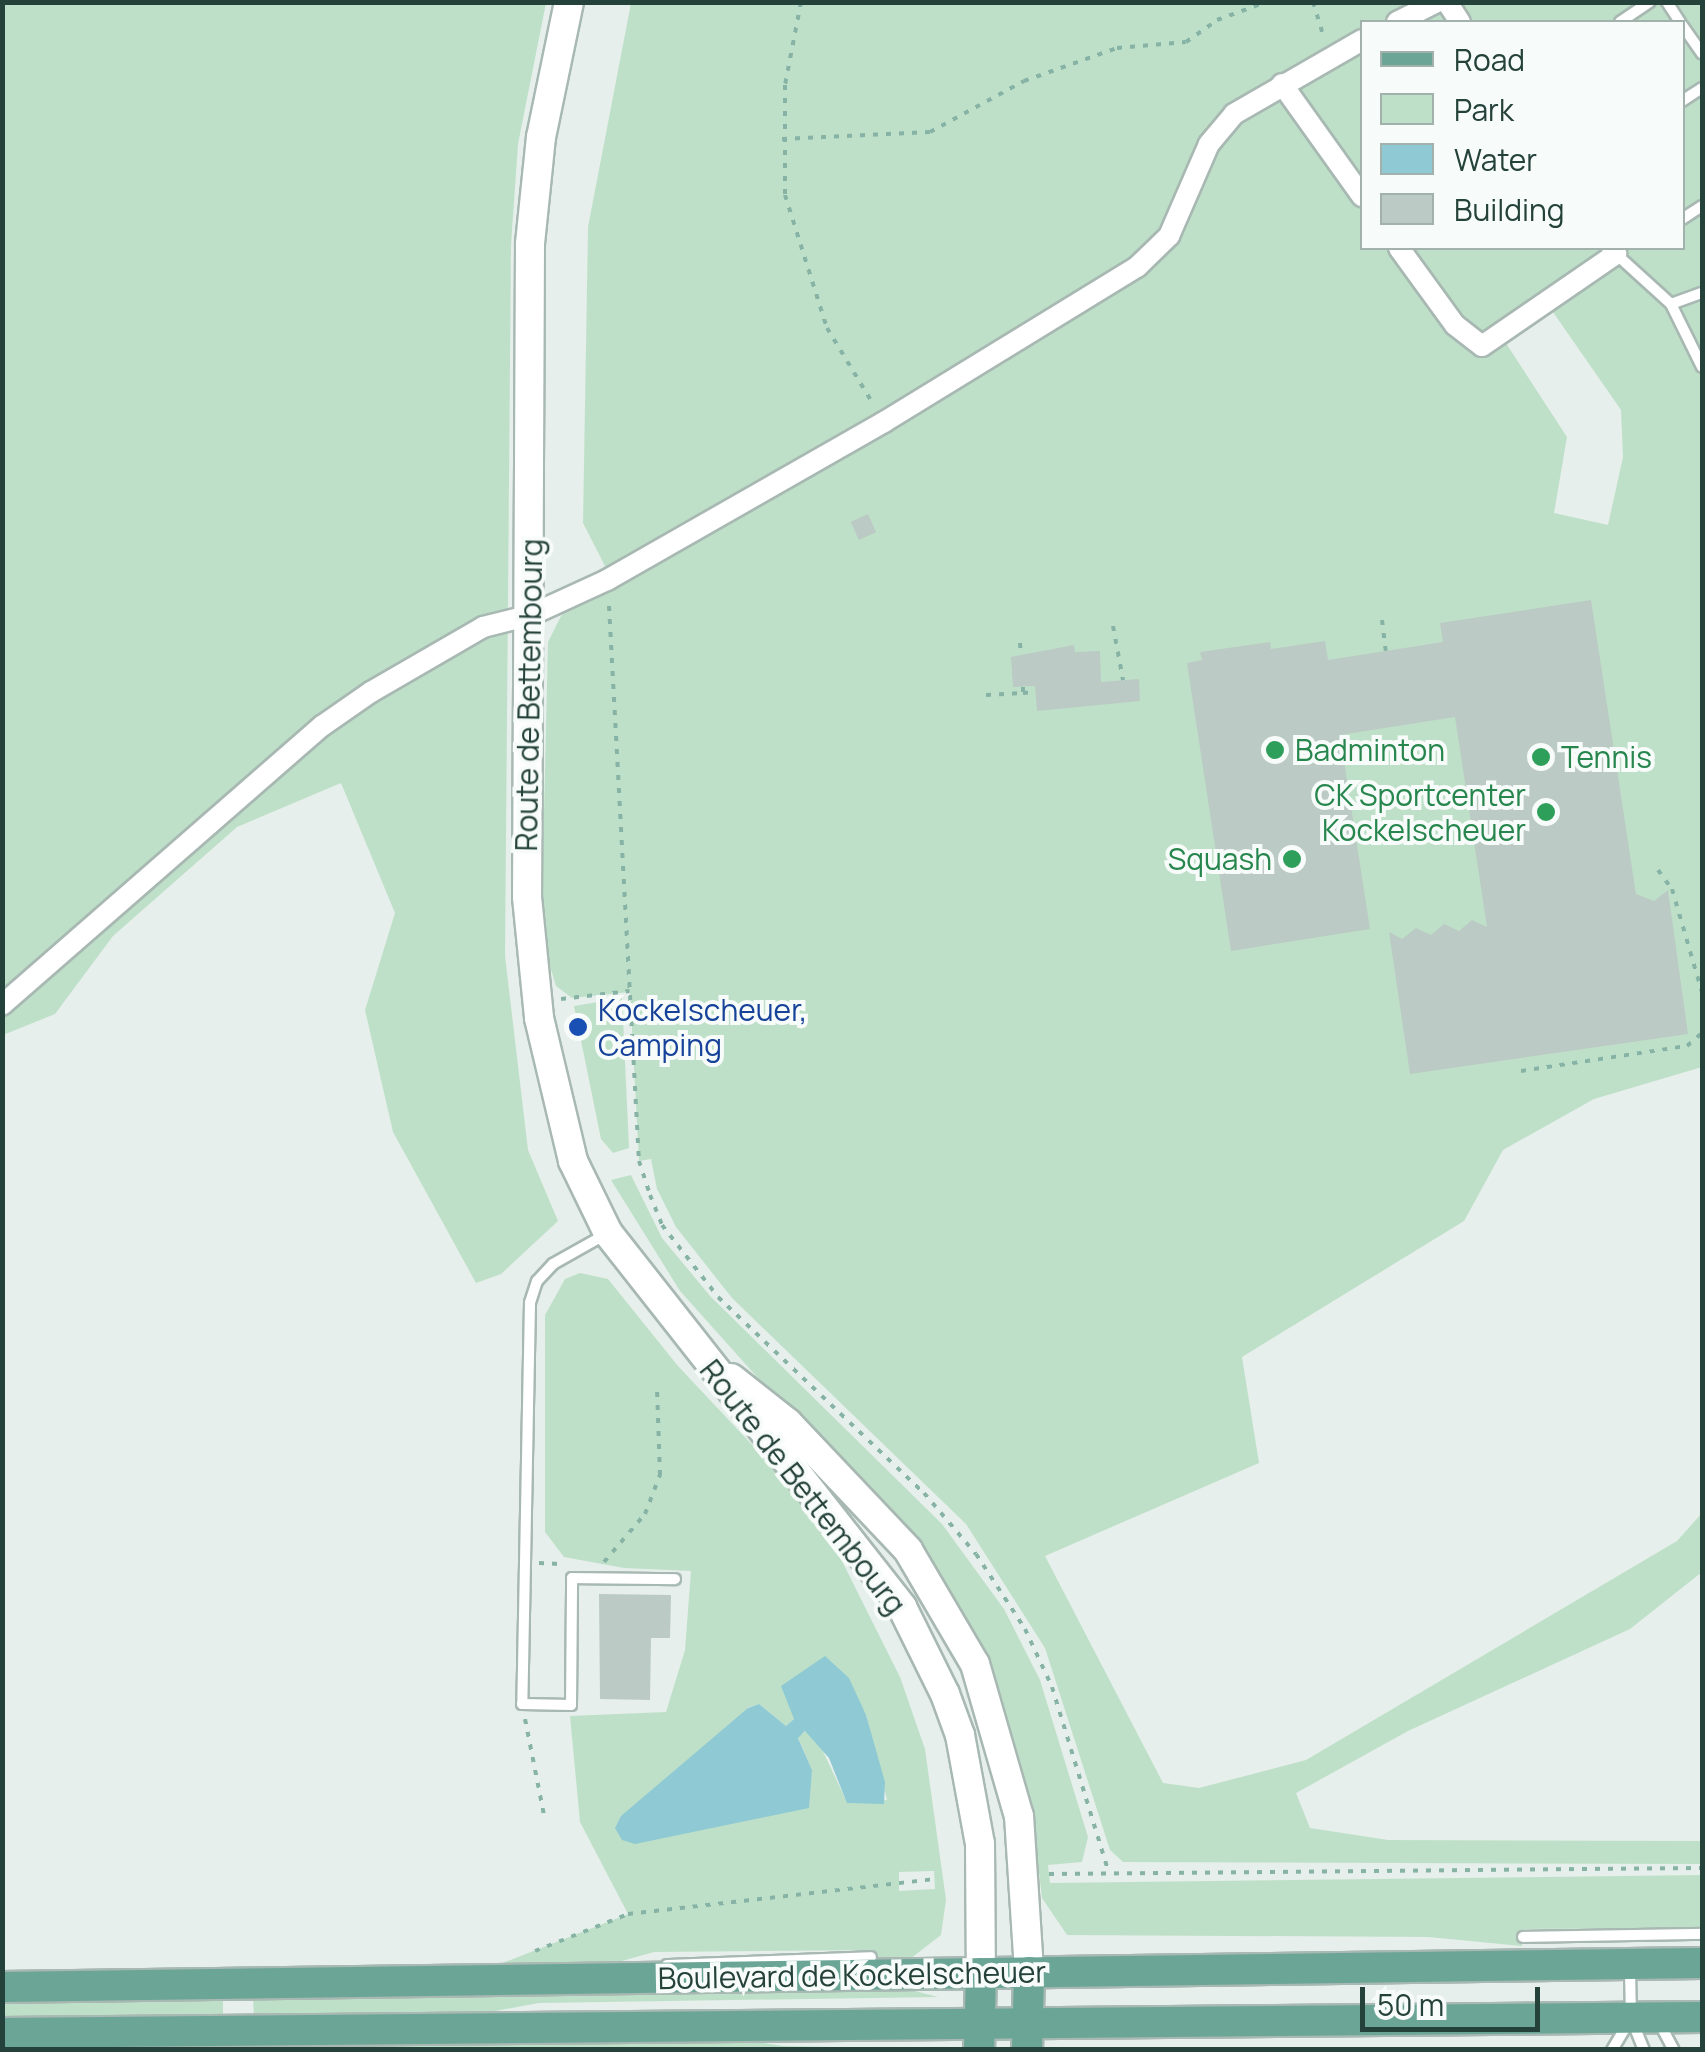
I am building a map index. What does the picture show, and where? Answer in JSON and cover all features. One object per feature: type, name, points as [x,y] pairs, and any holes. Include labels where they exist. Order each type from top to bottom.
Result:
[{"type":"main road","name":"Route de Bettembourg","points":[[568,2],[541,137],[530,244],[527,898],[537,1003],[573,1161],[608,1233],[695,1349],[902,1607],[945,1694],[960,1735],[980,1844],[981,1973]]},
{"type":"main road","name":"Route de Bettembourg","points":[[695,1349],[828,1463],[908,1550],[945,1604],[976,1664],[1011,1770],[1030,1972]]},
{"type":"main road","name":"Boulevard de Kockelscheuer","points":[[2,1987],[1702,1963]]},
{"type":"main road","points":[[1028,2036],[1030,1972]]},
{"type":"main road","points":[[980,2036],[981,1973]]},
{"type":"main road","name":"Boulevard de Kockelscheuer","points":[[2,2033],[1028,2036],[1702,2017]]},
{"type":"street","points":[[1401,20],[1437,2]]},
{"type":"street","points":[[2,1006],[322,726],[484,627],[531,614],[607,580],[884,422],[1138,267],[1169,236],[1209,144],[1234,114],[1360,41]]},
{"type":"street","points":[[1282,84],[1360,193]]},
{"type":"street","points":[[1400,250],[1455,324],[1482,346],[1614,251]]},
{"type":"lane","points":[[1623,20],[1650,2]]},
{"type":"lane","points":[[1685,28],[1702,54]]},
{"type":"lane","points":[[1614,251],[1671,304],[1702,367]]},
{"type":"lane","points":[[1671,304],[1702,292]]},
{"type":"lane","points":[[608,1233],[554,1264],[537,1280],[530,1303],[522,1704],[570,1705],[572,1578],[675,1580]]},
{"type":"lane","points":[[1523,1937],[1702,1934]]},
{"type":"lane","points":[[587,1979],[686,1960],[871,1956]]},
{"type":"lane","points":[[1630,1964],[1631,2018],[1644,2050]]},
{"type":"lane","points":[[1612,2050],[1631,2018]]},
{"type":"lane","points":[[1631,2018],[1667,2031],[1674,2050]]},
{"type":"path","points":[[801,2],[782,140],[785,195],[827,328],[884,422]]},
{"type":"path","points":[[782,140],[930,132],[1024,81],[1117,48],[1186,42],[1216,20],[1266,2]]},
{"type":"path","points":[[1313,2],[1328,57]]},
{"type":"path","points":[[607,580],[639,1160],[662,1225],[718,1298],[924,1493],[976,1554],[1025,1630],[1052,1688],[1108,1870]]},
{"type":"path","points":[[1382,620],[1386,651]]},
{"type":"path","points":[[1113,626],[1122,680]]},
{"type":"path","points":[[1020,644],[1021,656]]},
{"type":"path","points":[[986,695],[1036,692]]},
{"type":"path","points":[[1658,870],[1672,889],[1702,992]]},
{"type":"path","points":[[537,1003],[630,991]]},
{"type":"path","points":[[1521,1071],[1687,1046],[1702,1033]]},
{"type":"path","points":[[596,1565],[645,1514],[660,1474],[657,1391]]},
{"type":"path","points":[[524,1563],[578,1564]]},
{"type":"path","points":[[522,1704],[545,1820]]},
{"type":"path","points":[[1049,1874],[1108,1870],[1702,1868]]},
{"type":"path","points":[[531,1952],[628,1914],[934,1880]]},
{"type":"green space","points":[[3,3],[546,3],[518,144],[511,245],[505,956],[528,1150],[558,1221],[501,1274],[476,1283],[393,1132],[365,1010],[395,913],[341,783],[237,827],[113,936],[55,1014],[3,1035]]},
{"type":"green space","points":[[631,3],[1702,3],[1702,1067],[1594,1099],[1503,1150],[1464,1221],[1242,1357],[1259,1463],[1045,1556],[1163,1783],[1199,1788],[1306,1760],[1677,1541],[1702,1513],[1702,1572],[1630,1629],[1408,1731],[1296,1793],[1310,1828],[1388,1840],[1702,1841],[1702,1864],[1123,1862],[1110,1850],[1045,1648],[966,1524],[732,1298],[676,1227],[657,1189],[651,1159],[639,1161],[630,992],[572,998],[556,986],[545,949],[542,898],[548,642],[561,616],[605,566],[583,523],[588,227]],"holes":[[[1546,302],[1621,410],[1623,457],[1608,525],[1554,513],[1567,437],[1500,334]]]},
{"type":"green space","points":[[622,998],[629,1148],[613,1153],[601,1139],[574,1006]]},
{"type":"green space","points":[[631,1175],[662,1238],[711,1297],[942,1524],[1004,1609],[1040,1680],[1088,1837],[1082,1862],[1048,1865],[1050,1883],[1702,1875],[1702,1928],[1524,1929],[1522,1946],[1428,1937],[1067,1935],[1042,1898],[1030,1797],[996,1680],[945,1587],[680,1291],[611,1180]]},
{"type":"green space","points":[[580,1273],[608,1279],[678,1366],[803,1499],[840,1557],[900,1677],[925,1749],[946,1900],[941,1935],[910,1959],[871,1963],[870,1950],[654,1952],[611,1964],[505,1970],[500,1964],[628,1914],[580,1822],[570,1716],[666,1712],[685,1650],[691,1571],[624,1568],[564,1557],[545,1532],[545,1315],[565,1279]],"holes":[[[759,1704],[786,1726],[795,1718],[866,1715],[887,1800],[847,1802],[819,1743],[806,1731],[798,1737],[812,1770],[747,1708]],[[934,1871],[935,1889],[899,1891],[899,1872]]]},
{"type":"green space","points":[[907,1989],[938,1997],[539,2003],[479,2014],[254,2017],[253,1997]]},
{"type":"green space","points":[[2,1997],[223,1997],[223,2018],[2,2018]]},
{"type":"green space","points":[[723,2037],[783,2046],[939,2049],[254,2050],[254,2040]]},
{"type":"water","points":[[825,1656],[849,1678],[866,1715],[885,1782],[884,1804],[847,1803],[829,1758],[805,1731],[798,1738],[812,1770],[809,1808],[635,1844],[622,1840],[615,1828],[621,1816],[748,1708],[759,1704],[786,1726],[794,1719],[781,1686]]},
{"type":"building","points":[[868,514],[876,532],[859,540],[851,522]]},
{"type":"building","name":"CK Sportcenter Kockelscheuer","points":[[1591,600],[1636,894],[1654,901],[1668,890],[1688,1034],[1410,1074],[1389,932],[1402,939],[1416,928],[1431,935],[1444,924],[1459,931],[1472,920],[1487,927],[1455,717],[1340,735],[1370,929],[1231,951],[1187,663],[1202,660],[1200,652],[1270,642],[1271,649],[1325,641],[1328,660],[1443,642],[1440,623]]},
{"type":"building","points":[[1074,645],[1075,652],[1100,651],[1101,682],[1139,679],[1140,701],[1037,711],[1035,686],[1013,687],[1011,657]]},
{"type":"building","points":[[599,1594],[671,1595],[670,1638],[651,1638],[650,1700],[600,1699]]},
{"type":"place","name":"Badminton","points":[[1275,750]]},
{"type":"place","name":"Tennis","points":[[1541,757]]},
{"type":"place","name":"CK Sportcenter Kockelscheuer","points":[[1546,812]]},
{"type":"place","name":"Squash","points":[[1292,859]]},
{"type":"place","name":"Kockelscheuer, Camping","points":[[578,1027]]}]
